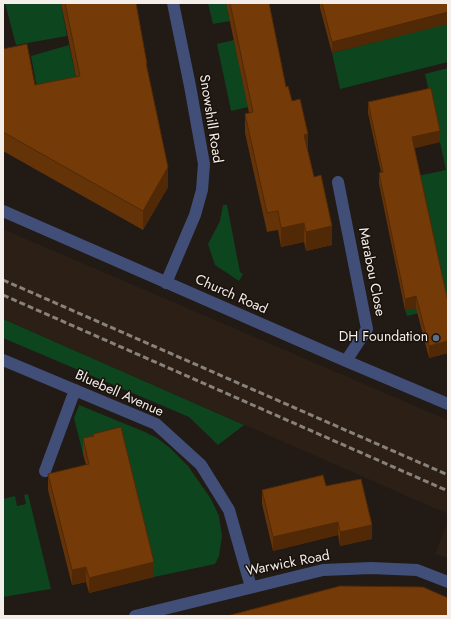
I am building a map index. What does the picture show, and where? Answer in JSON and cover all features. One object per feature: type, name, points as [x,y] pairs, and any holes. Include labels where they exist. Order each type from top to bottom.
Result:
[{"type":"street","name":"Snowshill Road","points":[[166,283],[195,215],[202,190],[204,164],[173,3]]},
{"type":"street","name":"Marabou Close","points":[[338,182],[367,329],[346,362]]},
{"type":"street","name":"Church Road","points":[[3,211],[346,362],[448,404]]},
{"type":"street","name":"Bluebell Avenue","points":[[3,360],[156,424],[202,465],[229,510],[251,587]]},
{"type":"street","points":[[45,471],[75,390]]},
{"type":"street","name":"Warwick Road","points":[[135,616],[323,570],[371,568],[417,570],[448,582]]},
{"type":"shaded area","points":[[3,229],[448,420],[448,514],[3,319]]},
{"type":"shaded area","points":[[448,522],[448,558],[435,554]]},
{"type":"green space","points":[[5,3],[61,3],[67,36],[16,45]]},
{"type":"green space","points":[[208,3],[226,3],[230,21],[213,24]]},
{"type":"green space","points":[[448,23],[448,62],[340,89],[332,53]]},
{"type":"green space","points":[[234,40],[248,107],[231,111],[217,44]]},
{"type":"green space","points":[[69,45],[80,96],[38,93],[31,56]]},
{"type":"green space","points":[[448,68],[448,306],[407,316],[405,310],[445,301],[418,176],[446,170],[425,74]]},
{"type":"green space","points":[[223,205],[227,205],[240,272],[243,274],[239,281],[215,265],[208,244],[220,221]]},
{"type":"green space","points":[[3,319],[244,425],[218,445],[189,417],[3,338]]},
{"type":"green space","points":[[79,405],[157,438],[170,448],[188,466],[211,499],[219,516],[222,536],[219,556],[215,564],[154,577],[121,442],[83,454],[74,418]]},
{"type":"green space","points":[[28,494],[51,589],[3,597],[3,499],[15,496],[17,506],[26,504],[24,495]]},
{"type":"building","points":[[65,3],[136,3],[147,64],[146,63],[168,167],[143,211],[3,132],[3,49],[27,44],[35,85],[80,76]]},
{"type":"building","points":[[230,3],[269,3],[286,87],[288,86],[292,101],[300,99],[308,134],[304,135],[314,177],[321,175],[332,226],[306,232],[304,223],[281,228],[278,211],[267,213],[245,114],[253,112]]},
{"type":"building","points":[[322,3],[448,3],[448,12],[332,42]]},
{"type":"building","points":[[431,88],[440,131],[412,137],[448,302],[448,341],[429,346],[416,296],[405,299],[379,173],[383,172],[368,102]]},
{"type":"building","points":[[121,427],[154,562],[89,578],[86,567],[72,570],[48,474],[89,464],[83,438]]},
{"type":"building","points":[[323,475],[326,486],[361,479],[372,525],[340,532],[338,522],[273,537],[262,490]]},
{"type":"building","points":[[340,586],[423,587],[448,598],[448,616],[227,616]]},
{"type":"railway","points":[[3,280],[448,475]]},
{"type":"railway","points":[[3,295],[448,491]]},
{"type":"place","name":"DH Foundation","points":[[436,338]]}]
